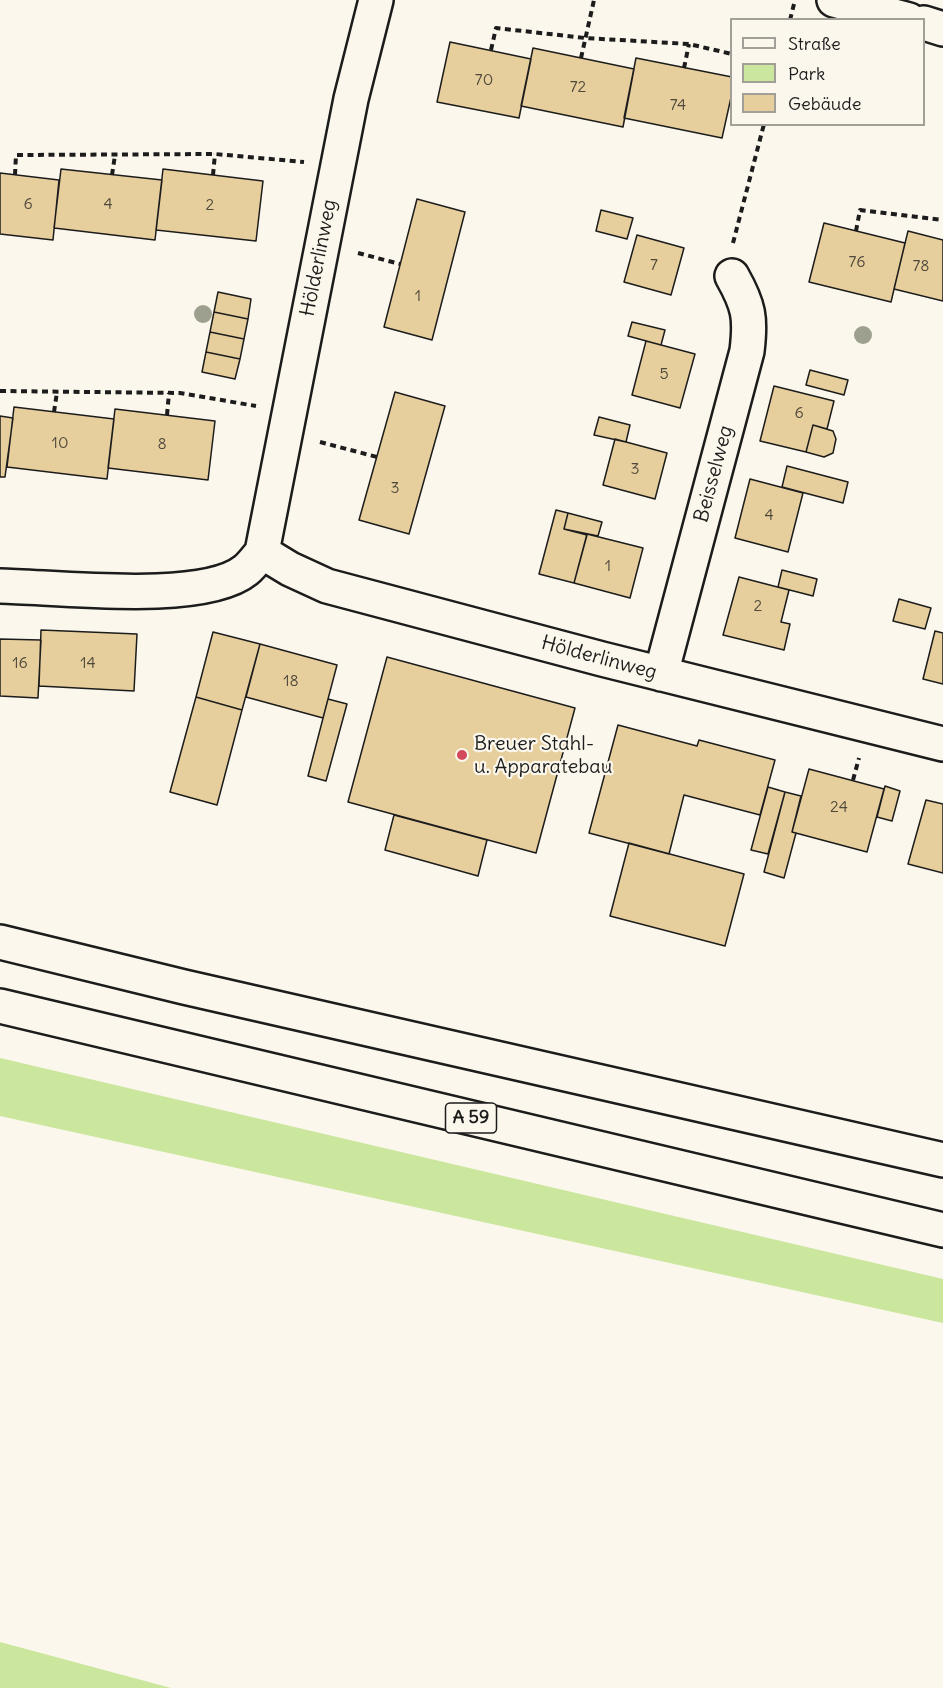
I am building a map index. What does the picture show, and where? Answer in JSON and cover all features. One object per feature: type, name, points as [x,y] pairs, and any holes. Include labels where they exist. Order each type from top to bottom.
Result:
[{"type":"main road","name":"Hölderlinweg","points":[[375,0],[351,99],[262,552],[290,569],[327,586],[662,674],[943,744]]},
{"type":"main road","points":[[834,0],[902,18]]},
{"type":"main road","points":[[925,24],[943,29]]},
{"type":"main road","name":"Beisselweg","points":[[662,674],[747,351],[749,313],[742,293],[732,276]]},
{"type":"main road","points":[[0,586],[138,592],[176,590],[220,582],[246,570],[262,552]]},
{"type":"main road","points":[[0,942],[207,992],[943,1160]]},
{"type":"main road","name":"A 59","points":[[0,1006],[943,1230]]},
{"type":"path","points":[[581,58],[594,0]]},
{"type":"path","points":[[790,18],[795,0]]},
{"type":"path","points":[[491,50],[496,28],[585,38],[689,44],[730,54]]},
{"type":"path","points":[[684,68],[689,44]]},
{"type":"path","points":[[732,276],[730,258],[732,245],[763,126]]},
{"type":"path","points":[[15,175],[16,154],[215,154],[338,166]]},
{"type":"path","points":[[213,175],[215,154]]},
{"type":"path","points":[[112,175],[115,155]]},
{"type":"path","points":[[856,231],[860,210],[943,220]]},
{"type":"path","points":[[322,244],[400,264]]},
{"type":"path","points":[[0,391],[180,393],[287,422],[377,457]]},
{"type":"path","points":[[54,412],[57,392]]},
{"type":"path","points":[[167,415],[169,393]]},
{"type":"green space","points":[[0,1058],[943,1279],[943,1323],[0,1116]]},
{"type":"green space","points":[[0,1642],[171,1688],[0,1688]]},
{"type":"building","points":[[450,42],[531,59],[519,118],[437,102]]},
{"type":"building","points":[[533,48],[634,69],[623,127],[521,106]]},
{"type":"building","points":[[636,58],[730,77],[730,102],[722,138],[624,118]]},
{"type":"building","points":[[61,169],[162,180],[155,240],[54,228]]},
{"type":"building","points":[[163,169],[263,181],[256,241],[156,230]]},
{"type":"building","points":[[0,173],[59,180],[53,240],[0,234]]},
{"type":"building","points":[[417,199],[465,212],[432,340],[384,327]]},
{"type":"building","points":[[601,210],[633,218],[627,239],[596,231]]},
{"type":"building","points":[[824,223],[905,243],[891,302],[809,282]]},
{"type":"building","points":[[908,231],[943,240],[943,301],[894,289]]},
{"type":"building","points":[[637,235],[684,248],[671,295],[624,282]]},
{"type":"building","points":[[218,292],[251,299],[248,319],[214,312]]},
{"type":"building","points":[[214,312],[248,319],[244,339],[210,332]]},
{"type":"building","points":[[632,322],[665,330],[661,345],[628,336]]},
{"type":"building","points":[[210,332],[244,339],[240,359],[206,352]]},
{"type":"building","points":[[646,341],[695,354],[680,408],[632,395]]},
{"type":"building","points":[[206,352],[240,359],[235,379],[202,372]]},
{"type":"building","points":[[810,370],[848,380],[844,395],[806,385]]},
{"type":"building","points":[[774,386],[834,401],[827,429],[813,425],[806,452],[760,441]]},
{"type":"building","points":[[395,392],[445,406],[409,534],[359,520]]},
{"type":"building","points":[[14,407],[114,419],[107,479],[7,467]]},
{"type":"building","points":[[115,409],[215,421],[208,480],[108,468]]},
{"type":"building","points":[[0,416],[13,418],[5,477],[0,477]]},
{"type":"building","points":[[599,417],[630,425],[626,442],[594,435]]},
{"type":"building","points":[[813,425],[833,431],[836,439],[833,453],[824,457],[806,452]]},
{"type":"building","points":[[615,439],[667,453],[655,499],[603,485]]},
{"type":"building","points":[[787,466],[848,482],[843,503],[782,487]]},
{"type":"building","points":[[750,479],[803,493],[788,552],[735,538]]},
{"type":"building","points":[[556,510],[568,513],[564,529],[587,535],[574,583],[539,574]]},
{"type":"building","points":[[568,513],[602,522],[598,536],[564,529]]},
{"type":"building","points":[[587,534],[643,548],[630,598],[574,583]]},
{"type":"building","points":[[782,570],[817,579],[813,596],[778,587]]},
{"type":"building","points":[[739,577],[789,590],[781,622],[790,624],[784,650],[723,635]]},
{"type":"building","points":[[899,599],[931,608],[925,629],[893,621]]},
{"type":"building","points":[[41,630],[137,634],[134,691],[39,686]]},
{"type":"building","points":[[935,631],[943,633],[943,684],[923,679]]},
{"type":"building","points":[[213,632],[260,644],[242,710],[196,697]]},
{"type":"building","points":[[0,639],[41,640],[38,698],[0,696]]},
{"type":"building","points":[[260,644],[337,665],[323,718],[246,697]]},
{"type":"building","name":"Breuer Stahl- u. Apparatebau","points":[[387,657],[575,708],[536,853],[348,802]]},
{"type":"building","points":[[196,697],[242,710],[217,805],[170,792]]},
{"type":"building","points":[[328,699],[347,704],[326,781],[308,776]]},
{"type":"building","points":[[618,725],[697,746],[699,740],[775,760],[760,815],[684,795],[669,854],[589,833]]},
{"type":"building","points":[[809,769],[884,789],[867,852],[792,832]]},
{"type":"building","points":[[885,786],[900,791],[892,821],[877,817]]},
{"type":"building","points":[[768,787],[785,792],[768,854],[751,850]]},
{"type":"building","points":[[785,792],[801,796],[792,832],[796,833],[784,878],[764,872]]},
{"type":"building","points":[[926,800],[943,804],[943,873],[908,864]]},
{"type":"building","points":[[394,815],[487,840],[478,876],[385,850]]},
{"type":"building","points":[[629,843],[744,874],[725,946],[610,916]]},
{"type":"place","name":"Breuer Stahl- u. Apparatebau","points":[[462,755]]}]
